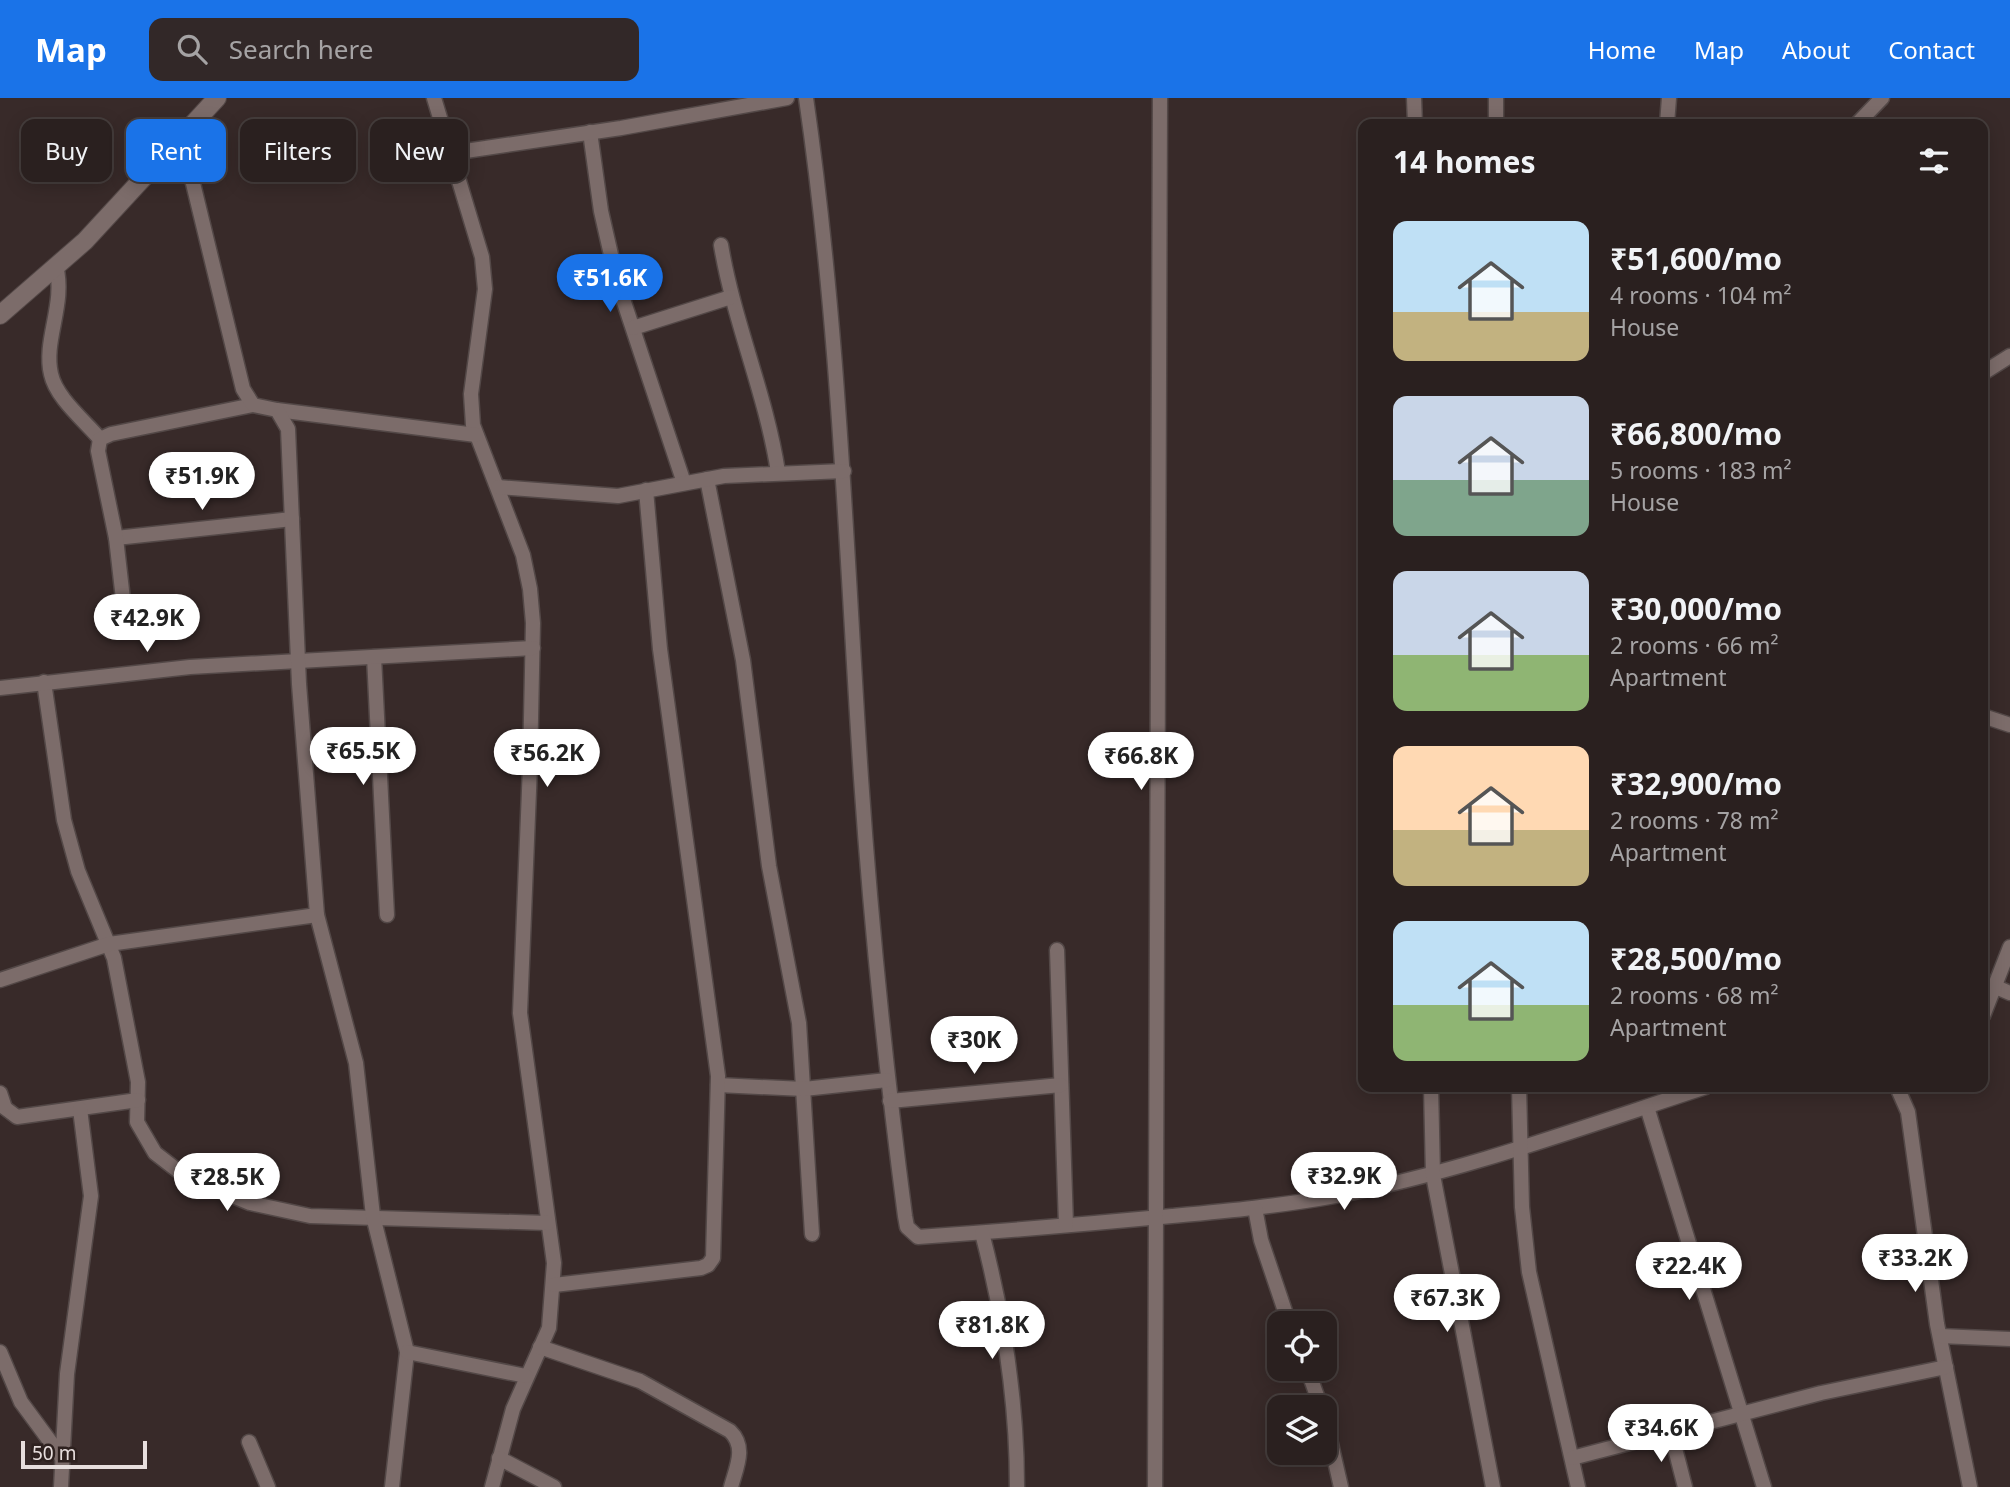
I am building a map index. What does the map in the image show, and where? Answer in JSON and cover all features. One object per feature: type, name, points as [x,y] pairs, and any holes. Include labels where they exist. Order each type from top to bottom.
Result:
[{"type":"street","points":[[199,119],[217,98]]},
{"type":"street","points":[[433,98],[440,119]]},
{"type":"street","points":[[468,151],[787,98]]},
{"type":"street","points":[[806,98],[823,215],[844,471],[861,776],[887,1080],[907,1227],[918,1237],[982,1233],[1255,1208],[1334,1196],[1433,1175],[1519,1150],[1691,1092]]},
{"type":"street","points":[[1155,1487],[1158,1217],[1154,1106],[1160,717],[1160,98]]},
{"type":"street","points":[[1414,98],[1415,119]]},
{"type":"street","points":[[1496,98],[1496,119]]},
{"type":"street","points":[[1667,119],[1669,98]]},
{"type":"street","points":[[1862,119],[1882,98]]},
{"type":"street","points":[[590,132],[607,242],[684,483]]},
{"type":"street","points":[[0,315],[85,241],[141,182]]},
{"type":"street","points":[[193,182],[243,389],[253,405]]},
{"type":"street","points":[[460,182],[483,268],[485,289],[471,394],[476,435],[523,555],[530,589],[533,648],[520,1013],[554,1284],[550,1328],[526,1376],[492,1487]]},
{"type":"street","points":[[721,245],[731,297],[765,403],[778,472]]},
{"type":"street","points":[[56,266],[60,296],[50,359],[51,375],[58,389],[100,439],[99,451],[116,538],[124,608]]},
{"type":"street","points":[[633,328],[731,297]]},
{"type":"street","points":[[1988,370],[2010,356]]},
{"type":"street","points":[[100,439],[111,434],[253,405],[476,435]]},
{"type":"street","points":[[277,410],[288,429],[298,661],[317,915],[356,1063],[373,1216],[407,1352],[392,1487]]},
{"type":"street","points":[[498,487],[618,496],[707,479],[778,472],[844,471]]},
{"type":"street","points":[[707,479],[743,660],[769,866],[799,1023],[812,1234]]},
{"type":"street","points":[[554,1284],[708,1265],[713,1258],[718,1085],[660,649],[646,491]]},
{"type":"street","points":[[116,538],[292,519]]},
{"type":"street","points":[[0,688],[190,667],[533,648]]},
{"type":"street","points":[[374,657],[387,915]]},
{"type":"street","points":[[44,682],[64,820],[78,871],[109,944],[138,1082],[137,1122],[155,1153],[186,1177],[278,1211],[310,1216],[548,1223]]},
{"type":"street","points":[[1988,718],[2010,725]]},
{"type":"street","points":[[0,980],[109,944],[317,915]]},
{"type":"street","points":[[1988,1010],[2003,990],[2010,947]]},
{"type":"street","points":[[1056,950],[1066,1225]]},
{"type":"street","points":[[718,1085],[804,1089],[887,1080]]},
{"type":"street","points":[[890,1101],[1061,1085]]},
{"type":"street","points":[[1431,1092],[1433,1175],[1493,1487]]},
{"type":"street","points":[[1519,1092],[1519,1150],[1529,1272],[1578,1487]]},
{"type":"street","points":[[1899,1092],[1908,1112],[1940,1336],[1970,1487]]},
{"type":"street","points":[[0,1093],[5,1108],[17,1116],[138,1100]]},
{"type":"street","points":[[1647,1107],[1765,1487]]},
{"type":"street","points":[[61,1487],[67,1374],[91,1196],[80,1109]]},
{"type":"street","points":[[1255,1208],[1261,1240],[1285,1311]]},
{"type":"street","points":[[982,1233],[1000,1300],[1012,1367],[1017,1433],[1017,1487]]},
{"type":"street","points":[[1940,1336],[2010,1339]]},
{"type":"street","points":[[540,1347],[640,1381],[730,1431],[736,1437],[740,1449],[731,1487]]},
{"type":"street","points":[[0,1352],[21,1402],[62,1459]]},
{"type":"street","points":[[407,1352],[526,1376]]},
{"type":"street","points":[[1572,1458],[1821,1393],[1946,1367]]},
{"type":"street","points":[[1671,1433],[1685,1487]]},
{"type":"street","points":[[249,1442],[268,1487]]},
{"type":"street","points":[[499,1458],[554,1487]]},
{"type":"street","points":[[1336,1465],[1341,1487]]}]
